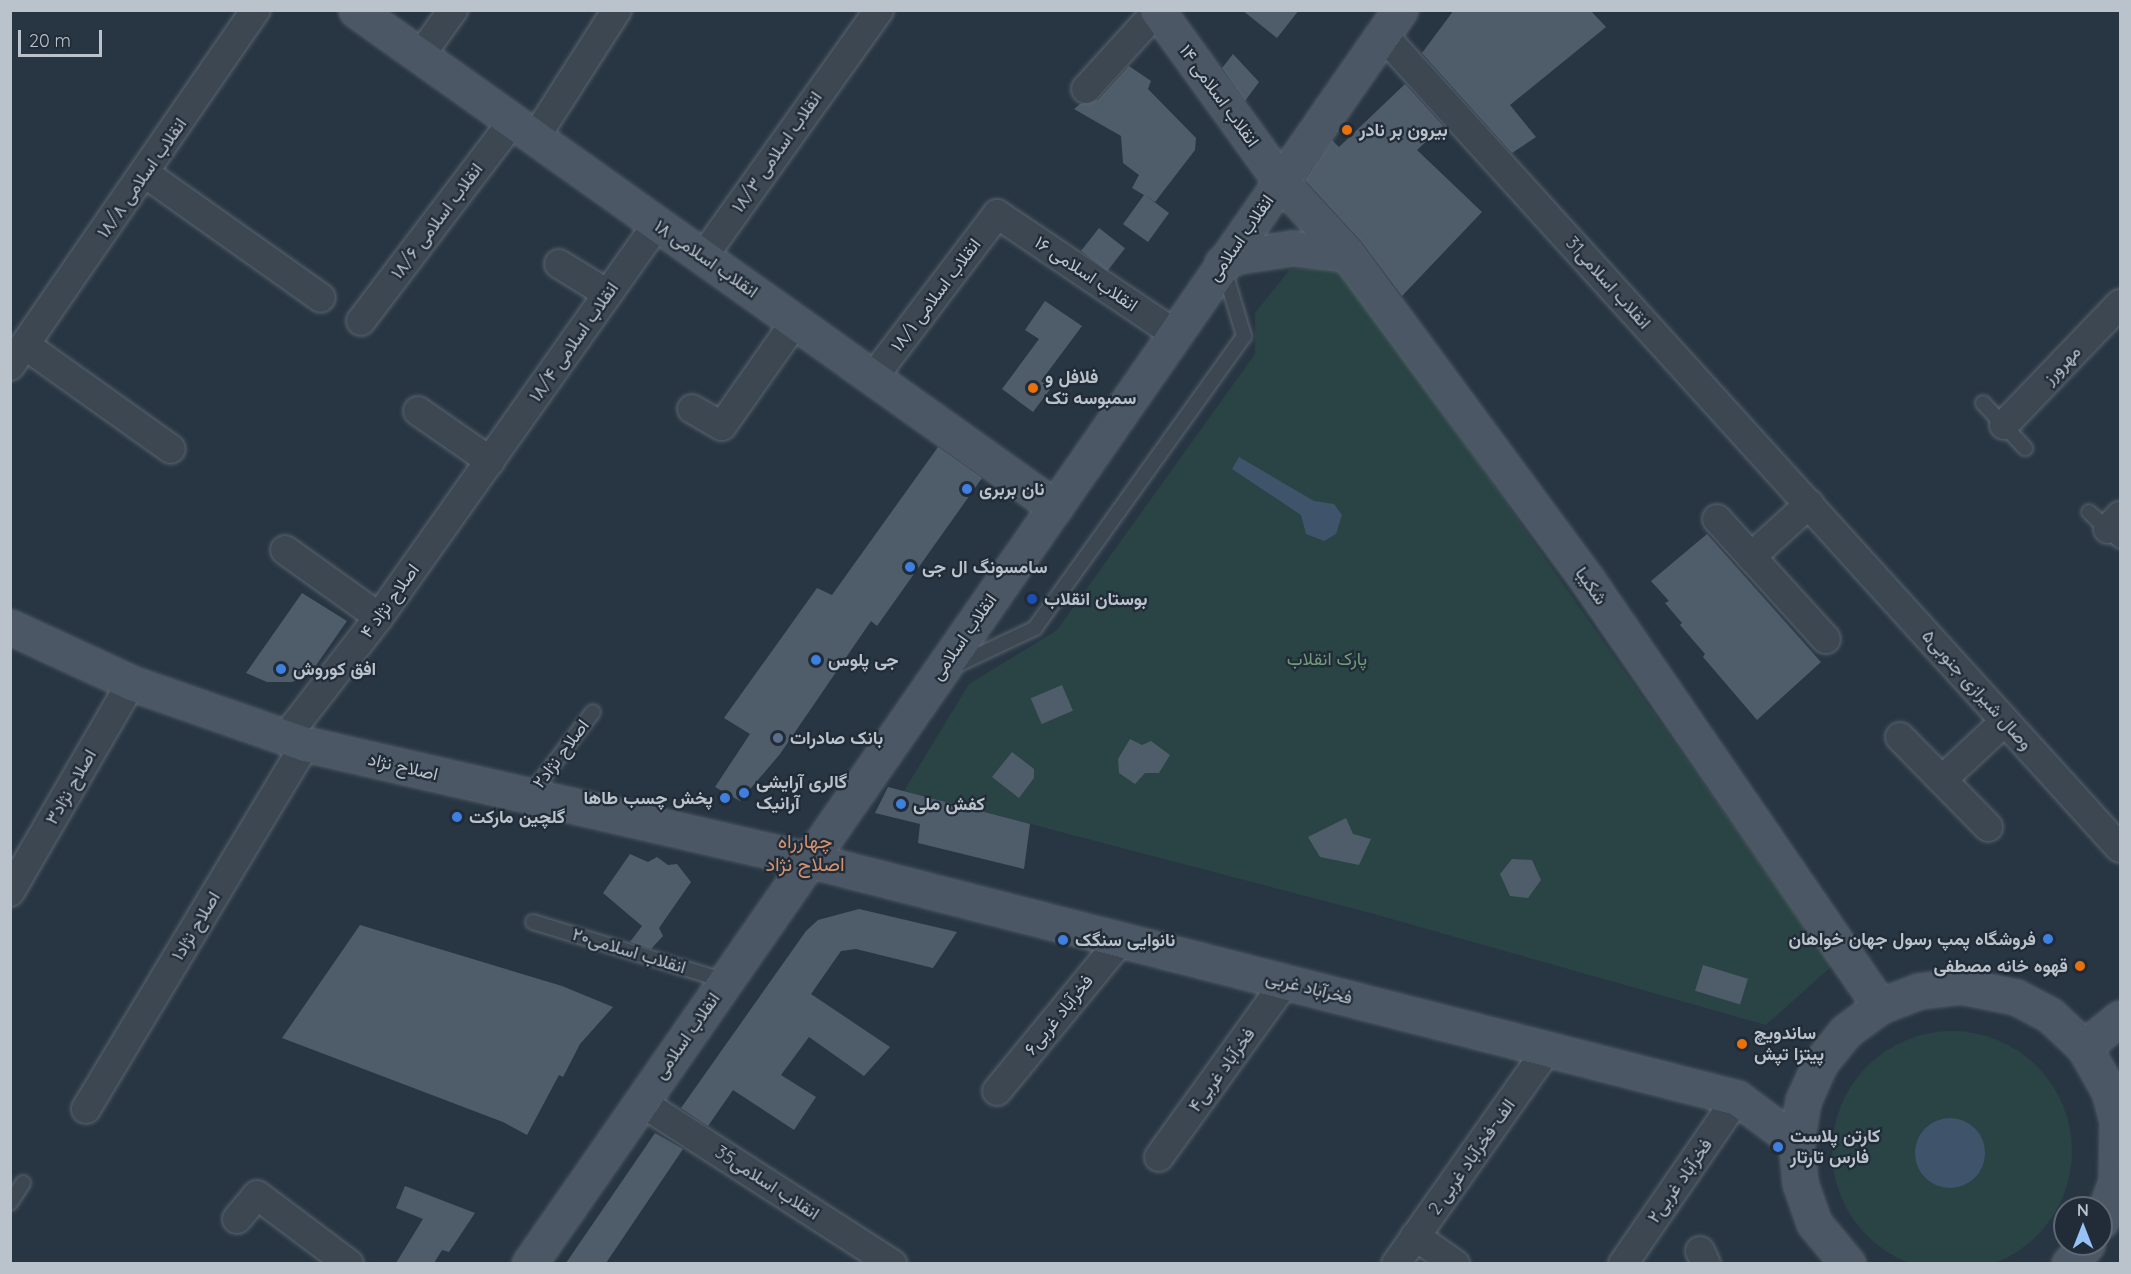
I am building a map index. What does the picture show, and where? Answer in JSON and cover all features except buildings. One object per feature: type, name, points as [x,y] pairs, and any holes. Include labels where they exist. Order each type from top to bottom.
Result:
[{"type":"main road","name":"۱۸ انقلاب اسلامی","points":[[356,10],[795,322],[875,375],[1055,507]]},
{"type":"main road","name":"۱۴ انقلاب اسلامی","points":[[1157,11],[1281,182]]},
{"type":"main road","name":"انقلاب اسلامی","points":[[529,1263],[1175,334],[1222,262],[1392,23]]},
{"type":"main road","name":"شکیبا","points":[[1281,182],[1347,254],[1588,580],[1880,1006]]},
{"type":"main road","points":[[1222,262],[1238,256],[1292,248],[1347,254]]},
{"type":"main road","name":"اصلاح نژاد","points":[[10,627],[131,683],[295,741],[528,797],[809,860]]},
{"type":"main road","name":"فخرآباد غربی","points":[[809,860],[1737,1098],[1796,1142]]},
{"type":"main road","points":[[1848,1263],[1814,1222],[1800,1184],[1796,1142],[1803,1101],[1820,1063],[1846,1030],[1880,1006],[1919,991],[1981,988],[2016,997],[2050,1015],[2084,1047],[2109,1091],[2117,1121],[2116,1182],[2113,1197]]},
{"type":"main road","points":[[2084,1047],[2121,1018]]},
{"type":"street","name":"۱۸/۸ انقلاب اسلامی","points":[[15,358],[146,174],[256,10]]},
{"type":"street","points":[[420,56],[453,10]]},
{"type":"street","name":"۱۸/۶ انقلاب اسلامی","points":[[361,321],[524,130],[617,10]]},
{"type":"street","name":"۱۸/۳ انقلاب اسلامی","points":[[703,256],[879,10]]},
{"type":"street","points":[[1086,89],[1157,11]]},
{"type":"street","name":"31انقلاب اسلامی","points":[[1392,23],[1833,531]]},
{"type":"street","points":[[146,174],[321,298]]},
{"type":"street","name":"۱۶ انقلاب اسلامی","points":[[997,214],[1175,334]]},
{"type":"street","name":"۱۸/۱ انقلاب اسلامی","points":[[875,375],[997,214]]},
{"type":"street","name":"۱۸/۴ انقلاب اسلامی","points":[[490,461],[657,224]]},
{"type":"street","points":[[559,264],[608,294]]},
{"type":"street","name":"مهرورز","points":[[2004,425],[2121,304]]},
{"type":"street","points":[[692,409],[722,426],[795,322]]},
{"type":"street","points":[[15,358],[171,449]]},
{"type":"street","points":[[418,411],[490,461]]},
{"type":"street","name":"۴ اصلاح نژاد","points":[[295,741],[379,617],[490,461]]},
{"type":"street","points":[[1751,557],[1809,504]]},
{"type":"street","points":[[1717,519],[1826,639]]},
{"type":"street","name":"۵وصال شیرازی جنوبی","points":[[1833,531],[2121,848]]},
{"type":"street","points":[[285,550],[379,617]]},
{"type":"street","name":"اصلاح نژاد۳","points":[[10,892],[131,683]]},
{"type":"street","points":[[1942,780],[2005,721]]},
{"type":"street","points":[[1900,737],[1988,827]]},
{"type":"street","name":"اصلاح نژاد۱","points":[[86,1109],[295,741]]},
{"type":"street","name":"۶فخرآباد غربی","points":[[997,1091],[1120,940]]},
{"type":"street","name":"۴فخرآباد غربی","points":[[1159,1157],[1285,982]]},
{"type":"street","name":"2 الف-فخرآباد غربی","points":[[1396,1263],[1547,1050]]},
{"type":"street","name":"۲فخرآباد غربی","points":[[1623,1263],[1737,1098]]},
{"type":"street","name":"35انقلاب اسلامی","points":[[641,1102],[892,1263]]},
{"type":"street","points":[[237,1219],[256,1195],[349,1263]]},
{"type":"street","points":[[1415,1236],[1455,1263]]},
{"type":"lane","points":[[940,673],[1035,628],[1244,336],[1222,262]]},
{"type":"lane","points":[[1983,403],[2025,448]]},
{"type":"lane","name":"اصلاح نژاد۲","points":[[528,797],[593,712]]},
{"type":"lane","name":"انقلاب اسلامی۲۰","points":[[533,922],[726,981]]},
{"type":"lane","points":[[10,1203],[23,1184]]},
{"type":"green space","name":"پارک انقلاب","points":[[1341,268],[1832,966],[1766,1025],[1374,914],[904,791],[969,684],[1057,630],[1255,354],[1255,313],[1290,269]]},
{"type":"green space","points":[[1952,1031],[1975,1033],[1998,1040],[2019,1051],[2037,1066],[2058,1094],[2067,1116],[2071,1139],[2070,1174],[2063,1196],[2053,1196],[2052,1218],[2037,1236],[2019,1251],[1998,1262],[1975,1269],[1952,1271],[1929,1269],[1906,1262],[1885,1251],[1867,1236],[1852,1218],[1841,1197],[1834,1174],[1832,1151],[1834,1128],[1841,1105],[1852,1084],[1867,1066],[1885,1051],[1906,1040],[1929,1033]]},
{"type":"water","points":[[1239,457],[1314,501],[1334,504],[1342,515],[1336,534],[1324,541],[1306,534],[1301,515],[1232,469]]},
{"type":"water","points":[[1950,1118],[1969,1124],[1979,1134],[1985,1153],[1979,1172],[1969,1182],[1950,1188],[1931,1182],[1921,1172],[1915,1153],[1921,1134],[1931,1124]]},
{"type":"place","name":"بیرون بر نادر","points":[[1347,130]]},
{"type":"place","name":"فلافل و سمبوسه تک","points":[[1033,388]]},
{"type":"place","name":"نان بربری","points":[[967,489]]},
{"type":"place","name":"سامسونگ ال جی","points":[[910,567]]},
{"type":"place","name":"بوستان انقلاب","points":[[1032,599]]},
{"type":"place","name":"جی پلوس","points":[[816,660]]},
{"type":"place","name":"افق کوروش","points":[[281,669]]},
{"type":"place","name":"بانک صادرات","points":[[778,738]]},
{"type":"place","name":"گالری آرایشی آرانیک","points":[[744,793]]},
{"type":"place","name":"پخش چسب طاها","points":[[725,798]]},
{"type":"place","name":"کفش ملی","points":[[901,804]]},
{"type":"place","name":"گلچین مارکت","points":[[457,817]]},
{"type":"place","name":"فروشگاه پمپ رسول جهان خواهان","points":[[2048,939]]},
{"type":"place","name":"نانوایی سنگک","points":[[1063,940]]},
{"type":"place","name":"قهوه خانه مصطفی","points":[[2080,966]]},
{"type":"place","name":"ساندویچ پیتزا تپش","points":[[1742,1044]]},
{"type":"place","name":"کارتن پلاست فارس تارتار","points":[[1778,1147]]},
{"type":"district","name":"چهارراه اصلاح نژاد","points":[[805,852]]}]
